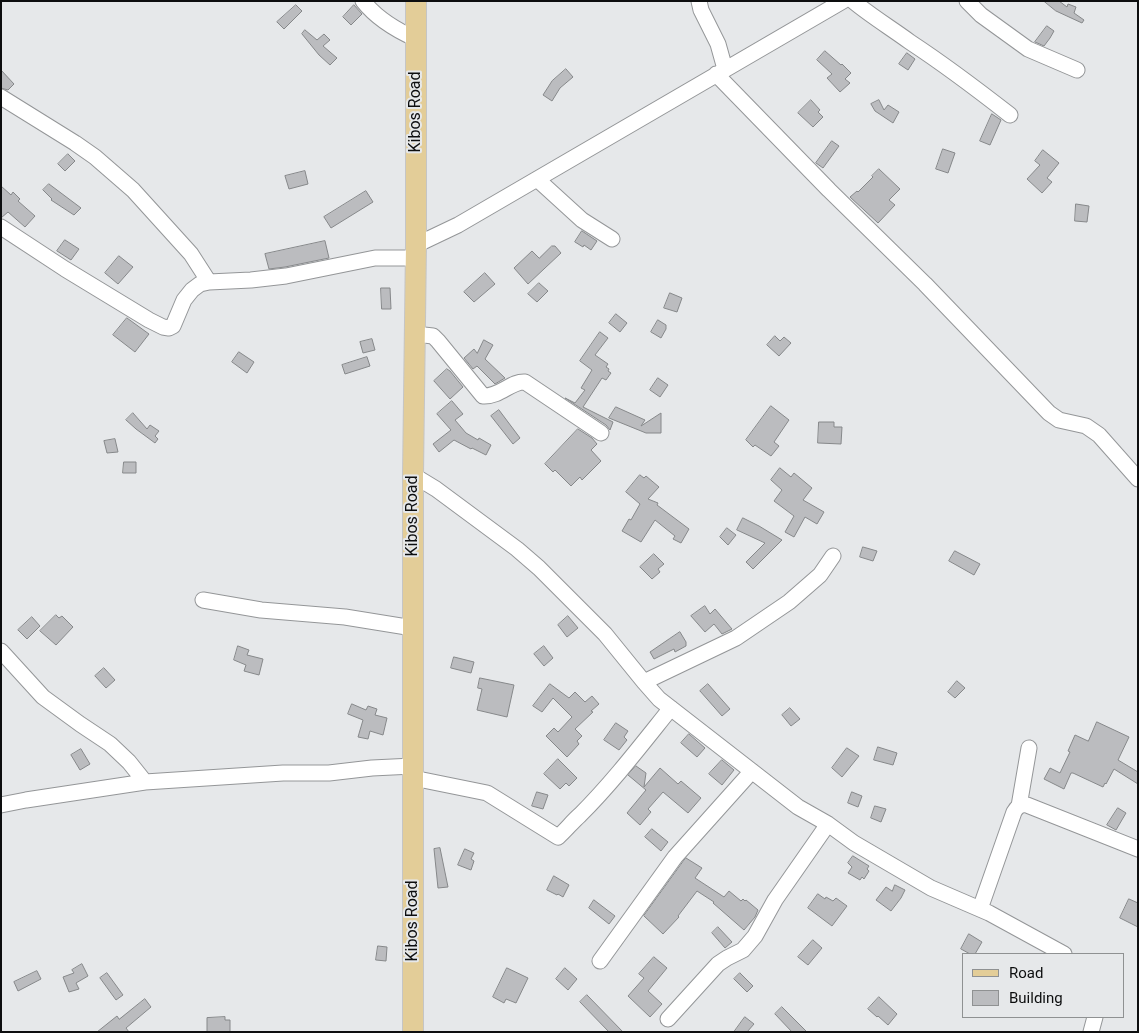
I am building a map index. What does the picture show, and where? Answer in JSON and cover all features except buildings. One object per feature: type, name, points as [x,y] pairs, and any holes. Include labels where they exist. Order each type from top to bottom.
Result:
[{"type":"main road","name":"Kibos Road","points":[[413,1032],[413,475],[416,251],[416,1]]},
{"type":"street","points":[[363,1],[396,30],[416,39]]},
{"type":"street","points":[[700,1],[702,10],[718,44],[720,72],[829,190],[925,284],[1049,413],[1059,420],[1080,424],[1093,430],[1138,478]]},
{"type":"street","points":[[1,227],[65,269],[163,327],[169,328],[172,326],[184,300],[200,284],[286,276],[416,251],[843,1]]},
{"type":"street","points":[[853,1],[868,14],[910,41],[1010,115]]},
{"type":"street","points":[[967,1],[981,15],[1028,49],[1077,70]]},
{"type":"street","points":[[1,97],[88,152],[133,190],[191,254],[209,282]]},
{"type":"street","points":[[537,179],[582,220],[612,239]]},
{"type":"street","points":[[415,334],[433,336],[483,396],[498,394],[518,383],[525,382],[601,434]]},
{"type":"street","points":[[413,475],[444,495],[517,549],[539,568],[605,634],[660,699],[798,807],[828,824],[854,843],[932,888],[980,910],[1062,953]]},
{"type":"street","points":[[644,682],[736,638],[789,602],[820,575],[833,556]]},
{"type":"street","points":[[203,600],[261,610],[345,617],[413,628]]},
{"type":"street","points":[[1,652],[42,697],[110,744],[129,762],[145,782]]},
{"type":"street","points":[[1,805],[145,782],[283,773],[329,773],[372,768],[413,772],[486,793],[558,837],[599,796],[671,708]]},
{"type":"street","points":[[980,910],[1014,812],[1019,806],[1029,748]]},
{"type":"street","points":[[600,961],[675,857],[752,771]]},
{"type":"street","points":[[1019,806],[1027,805],[1138,848]]},
{"type":"street","points":[[668,1019],[718,964],[743,950],[755,936],[776,900],[828,824]]},
{"type":"street","points":[[1091,1032],[1096,1018]]}]
